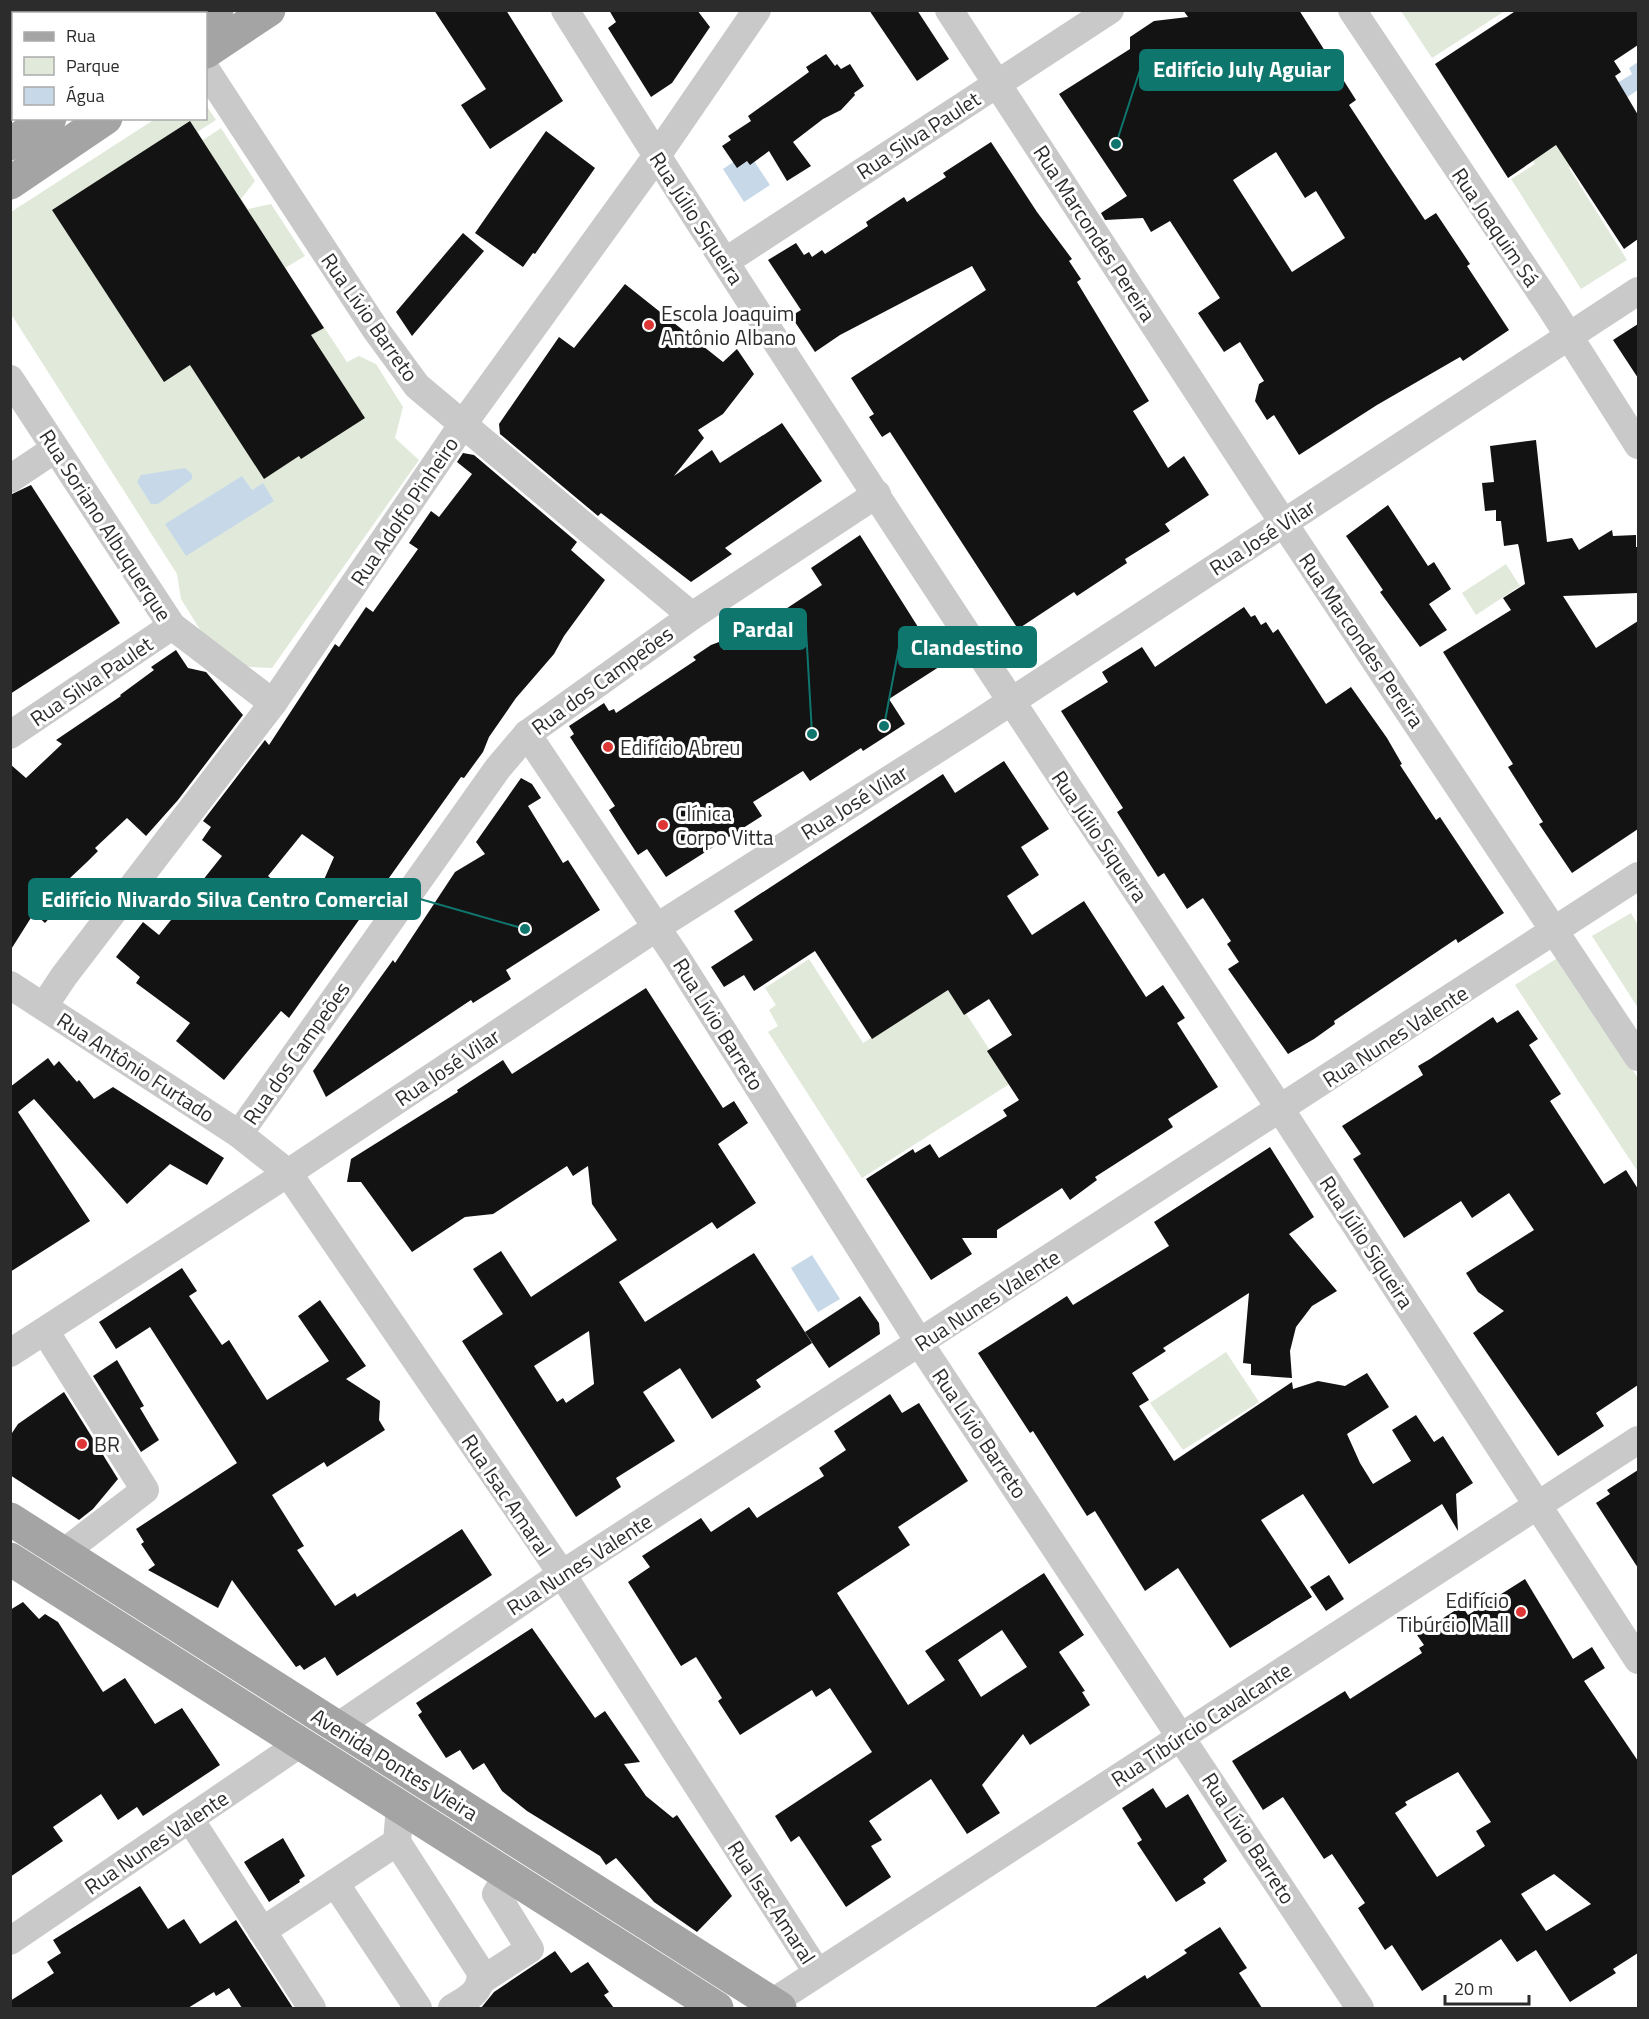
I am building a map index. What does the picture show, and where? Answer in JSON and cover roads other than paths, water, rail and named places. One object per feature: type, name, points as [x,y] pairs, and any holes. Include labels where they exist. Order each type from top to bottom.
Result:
[{"type":"main road","points":[[207,51],[269,10]]},
{"type":"main road","points":[[10,144],[47,120]]},
{"type":"main road","points":[[10,183],[103,120]]},
{"type":"main road","name":"Avenida Pontes Vieira","points":[[10,1519],[772,2007]]},
{"type":"main road","name":"Avenida Pontes Vieira","points":[[10,1559],[717,2008]]},
{"type":"street","name":"Rua Júlio Siqueira","points":[[565,10],[656,157],[726,261],[1010,702],[1281,1109],[1638,1660]]},
{"type":"street","name":"Rua Adolfo Pinheiro","points":[[44,1006],[64,976],[273,703],[464,424],[656,157],[757,10]]},
{"type":"street","name":"Rua Marcondes Pereira","points":[[949,10],[1283,522],[1557,931],[1638,1057]]},
{"type":"street","name":"Rua Silva Paulet","points":[[726,261],[1110,10]]},
{"type":"street","name":"Rua Joaquim Sá","points":[[1352,10],[1569,336],[1638,445]]},
{"type":"street","name":"Rua Lívio Barreto","points":[[207,72],[376,330],[417,386],[692,616]]},
{"type":"street","name":"Rua José Vilar","points":[[10,1353],[288,1173],[657,927],[1010,702],[1638,291]]},
{"type":"street","name":"Rua Soriano Albuquerque","points":[[10,379],[172,626],[273,703]]},
{"type":"street","points":[[10,479],[55,449]]},
{"type":"street","name":"Rua dos Campeões","points":[[239,1134],[498,768],[527,734],[692,616],[877,494]]},
{"type":"street","name":"Rua Silva Paulet","points":[[10,735],[172,626]]},
{"type":"street","name":"Rua Lívio Barreto","points":[[527,734],[657,927],[920,1343],[1360,2008]]},
{"type":"street","name":"Rua Nunes Valente","points":[[337,1727],[562,1574],[1557,931],[1638,876]]},
{"type":"street","name":"Rua Antônio Furtado","points":[[10,985],[239,1134],[288,1173]]},
{"type":"street","name":"Rua Isac Amaral","points":[[288,1173],[562,1574],[817,1972]]},
{"type":"street","points":[[45,1331],[145,1491],[63,1553]]},
{"type":"street","name":"Rua Tibúrcio Cavalcante","points":[[772,2007],[817,1972],[1638,1440]]},
{"type":"street","name":"Rua Nunes Valente","points":[[10,1941],[302,1743]]},
{"type":"street","points":[[399,1806],[397,1842],[480,1971],[482,1980]]},
{"type":"street","points":[[189,1819],[312,2008]]},
{"type":"street","points":[[262,1931],[397,1842]]},
{"type":"street","points":[[452,2008],[471,1996],[482,1980],[530,1949],[496,1894],[507,1876]]},
{"type":"street","points":[[335,1883],[418,2008]]},
{"type":"water","points":[[1638,62],[1638,90],[1626,98],[1617,83],[1632,74],[1629,68]]},
{"type":"water","points":[[748,152],[770,185],[744,202],[723,169]]},
{"type":"water","points":[[185,468],[192,474],[192,479],[158,504],[151,504],[137,482],[141,475]]},
{"type":"water","points":[[242,476],[252,490],[263,483],[274,501],[186,556],[165,524]]},
{"type":"water","points":[[812,1255],[840,1299],[818,1312],[791,1268]]},
{"type":"place","name":"Edifício July Aguiar","points":[[1116,144]]},
{"type":"place","name":"Escola Joaquim Antônio Albano","points":[[649,325]]},
{"type":"place","name":"Clandestino","points":[[884,726]]},
{"type":"place","name":"Pardal","points":[[812,734]]},
{"type":"place","name":"Edifício Abreu","points":[[608,747]]},
{"type":"place","name":"Clínica Corpo Vitta","points":[[663,825]]},
{"type":"place","name":"Edifício Nivardo Silva Centro Comercial","points":[[525,929]]},
{"type":"place","name":"BR","points":[[82,1444]]},
{"type":"place","name":"Edifício Tibúrcio Mall","points":[[1521,1612]]}]
